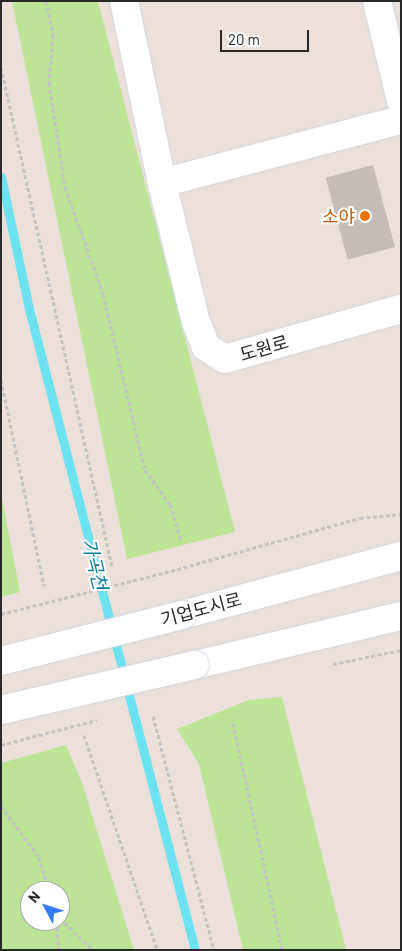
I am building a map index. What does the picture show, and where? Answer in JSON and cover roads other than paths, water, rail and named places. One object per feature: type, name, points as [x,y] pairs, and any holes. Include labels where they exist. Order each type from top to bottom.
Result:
[{"type":"street","name":"도원로","points":[[124,1],[162,183],[196,322],[206,346],[225,359],[401,309]]},
{"type":"street","points":[[377,1],[401,101]]},
{"type":"street","points":[[162,183],[401,120]]},
{"type":"street","name":"기업도시로","points":[[1,661],[401,556]]},
{"type":"street","points":[[1,710],[401,616]]},
{"type":"waterway","name":"가곡천","points":[[1,177],[29,309],[195,950]]},
{"type":"place","name":"소야","points":[[365,216]]}]
